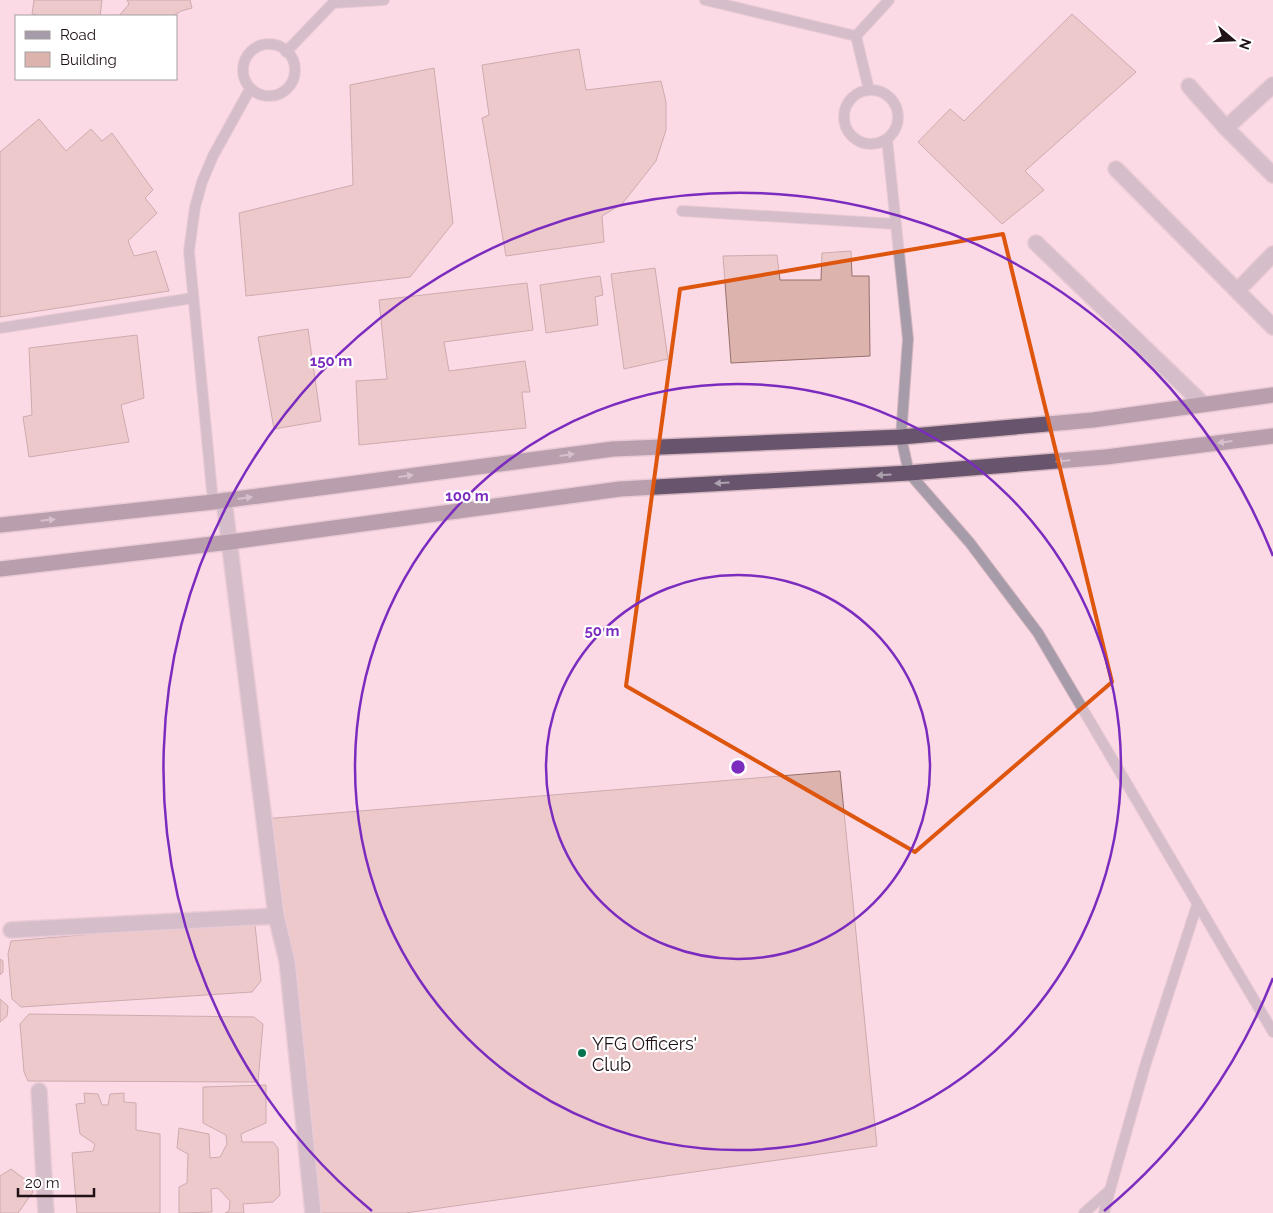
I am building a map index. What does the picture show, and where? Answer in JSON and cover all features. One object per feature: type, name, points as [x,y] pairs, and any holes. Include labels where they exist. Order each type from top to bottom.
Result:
[{"type":"highway","points":[[0,526],[219,501],[613,448],[901,437],[1093,420],[1273,395]]},
{"type":"highway","points":[[0,569],[230,542],[620,489],[909,474],[1106,457],[1273,436]]},
{"type":"street","points":[[1226,128],[1273,85]]},
{"type":"street","points":[[1189,86],[1226,128],[1273,174]]},
{"type":"street","points":[[1116,169],[1273,326]]},
{"type":"street","points":[[1036,243],[1203,404]]},
{"type":"street","points":[[1238,290],[1273,254]]},
{"type":"street","points":[[219,501],[230,542],[276,916],[287,961],[313,1213]]},
{"type":"street","points":[[11,930],[276,916]]},
{"type":"street","points":[[39,1091],[46,1213]]},
{"type":"lane","points":[[286,52],[333,2],[384,0]]},
{"type":"lane","points":[[705,0],[856,36]]},
{"type":"lane","points":[[856,36],[889,0]]},
{"type":"lane","points":[[856,36],[869,90]]},
{"type":"lane","points":[[267,44],[276,45],[286,52],[293,61],[294,69],[289,86],[283,92],[274,96],[257,94],[250,89],[245,82],[243,64],[252,50],[267,44]]},
{"type":"lane","points":[[219,501],[193,298],[189,251],[195,207],[202,182],[213,156],[250,89]]},
{"type":"lane","points":[[869,90],[879,91],[887,95],[897,108],[898,117],[893,133],[887,139],[871,144],[863,143],[855,139],[848,132],[844,123],[844,114],[852,97],[860,92],[869,90]]},
{"type":"lane","points":[[887,139],[908,339],[901,437],[909,474],[970,543],[1038,633],[1273,1032]]},
{"type":"lane","points":[[682,211],[896,224]]},
{"type":"lane","points":[[0,328],[193,298]]},
{"type":"lane","points":[[1104,1213],[1145,1066],[1197,905]]},
{"type":"lane","points":[[1084,1213],[1110,1190]]},
{"type":"highlighted area","points":[[1003,234],[1112,682],[915,852],[626,686],[680,289]]},
{"type":"building","points":[[34,0],[102,0],[100,15],[32,14]]},
{"type":"building","points":[[127,0],[190,0],[192,8],[175,15],[120,15],[129,4]]},
{"type":"building","points":[[1072,14],[1136,72],[1025,171],[1044,190],[1002,224],[918,142],[950,109],[964,121]]},
{"type":"building","points":[[579,49],[586,90],[661,81],[666,102],[666,130],[656,161],[622,204],[602,216],[604,242],[506,256],[482,118],[489,115],[482,65]]},
{"type":"building","points":[[434,68],[453,223],[410,277],[246,296],[239,213],[353,185],[350,85]]},
{"type":"building","points":[[39,119],[66,151],[91,129],[102,141],[112,133],[153,190],[145,198],[157,213],[128,241],[134,256],[156,251],[169,291],[0,317],[0,152]]},
{"type":"building","points":[[851,251],[852,276],[869,276],[870,356],[731,363],[723,256],[777,255],[780,280],[821,280],[822,253]]},
{"type":"building","points":[[655,268],[668,359],[624,369],[611,274]]},
{"type":"building","points":[[600,276],[603,295],[595,297],[598,325],[546,333],[540,285]]},
{"type":"building","points":[[527,283],[533,330],[444,342],[449,371],[525,361],[530,392],[522,392],[526,428],[359,445],[356,381],[387,379],[379,300]]},
{"type":"building","points":[[308,329],[321,421],[274,429],[258,337]]},
{"type":"building","points":[[137,335],[144,398],[121,405],[129,442],[29,457],[23,417],[32,415],[29,348]]},
{"type":"building","name":"YFG Officers' Club","points":[[840,771],[877,1146],[405,1213],[314,1213],[264,819]]},
{"type":"building","points":[[246,921],[255,925],[261,981],[252,992],[21,1007],[12,999],[8,954],[11,941]]},
{"type":"building","points":[[0,959],[3,961],[3,972],[0,975]]},
{"type":"building","points":[[0,999],[8,1006],[7,1016],[0,1022]]},
{"type":"building","points":[[29,1014],[254,1017],[263,1024],[258,1082],[28,1081],[24,1072],[20,1024]]},
{"type":"building","points":[[266,1085],[266,1123],[241,1134],[242,1142],[273,1142],[278,1148],[280,1195],[273,1202],[243,1204],[244,1213],[225,1213],[229,1211],[230,1201],[218,1188],[211,1189],[212,1212],[179,1213],[179,1187],[187,1183],[188,1154],[177,1148],[179,1128],[209,1134],[210,1158],[220,1157],[227,1144],[226,1135],[203,1123],[203,1087]]},
{"type":"building","points":[[84,1093],[98,1094],[102,1105],[108,1105],[110,1094],[124,1093],[124,1102],[136,1103],[136,1130],[160,1134],[160,1213],[77,1213],[72,1153],[93,1151],[95,1144],[80,1134],[76,1104],[85,1103]]},
{"type":"building","points":[[11,1169],[30,1183],[33,1192],[18,1213],[0,1213],[0,1176]]},
{"type":"place","name":"YFG Officers' Club","points":[[582,1053]]}]
